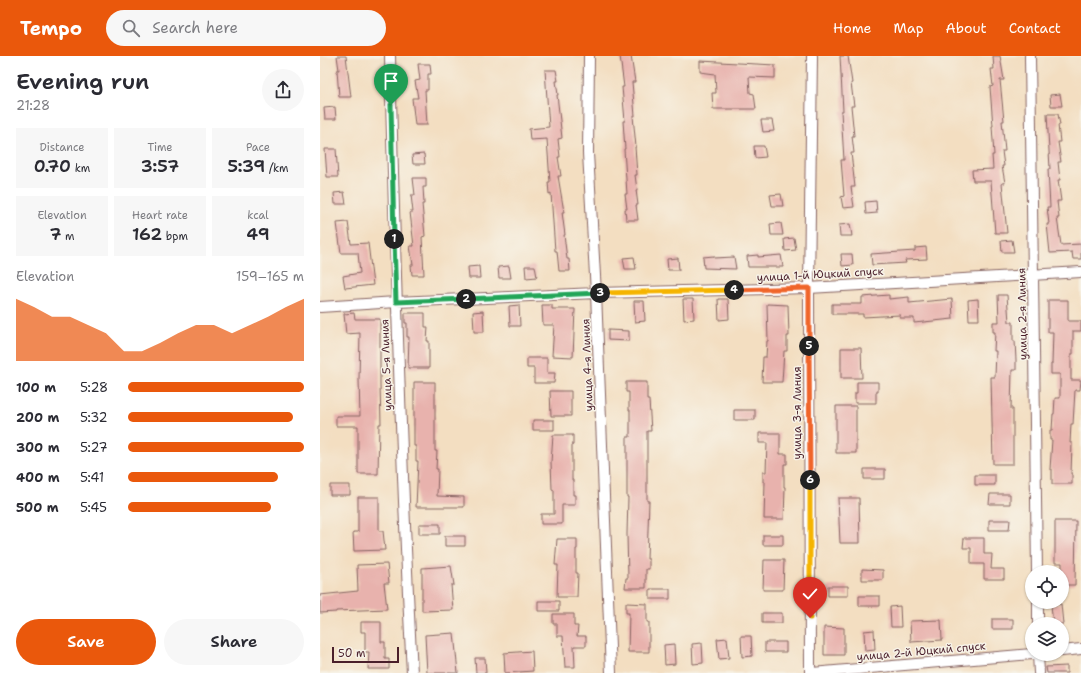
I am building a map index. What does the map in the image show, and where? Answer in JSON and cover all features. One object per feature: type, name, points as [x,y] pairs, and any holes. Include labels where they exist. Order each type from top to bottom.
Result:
[{"type":"street","name":"улица 5-я Линия","points":[[390,56],[396,302],[403,500],[412,673]]},
{"type":"street","name":"улица 4-я Линия","points":[[590,56],[588,153],[596,293],[611,673]]},
{"type":"street","name":"улица 3-я Линия","points":[[811,673],[809,288],[812,56]]},
{"type":"street","name":"улица 2-я Линия","points":[[1030,56],[1037,565]]},
{"type":"street","name":"улица 1-й Юцкий спуск","points":[[320,307],[596,293],[809,288],[1081,272]]},
{"type":"street","points":[[1069,650],[1081,649]]},
{"type":"street","name":"улица 2-й Юцкий спуск","points":[[811,673],[1025,655]]},
{"type":"street","points":[[1038,661],[1038,673]]},
{"type":"building","points":[[337,56],[346,56],[351,97],[339,97],[337,70],[339,70]]},
{"type":"building","points":[[620,56],[631,56],[635,82],[632,82],[635,116],[633,116],[636,147],[637,175],[635,175],[638,220],[626,220],[625,209],[627,209],[625,194],[627,194],[623,121],[625,121],[622,87],[624,87]]},
{"type":"building","points":[[840,56],[848,56],[854,106],[851,106],[854,153],[851,153],[855,187],[851,187],[854,207],[843,208],[841,197],[844,196],[841,160],[844,160]]},
{"type":"building","points":[[993,56],[1000,56],[1004,80],[1000,80],[1005,151],[1002,151],[1004,166],[1002,166],[1005,183],[1002,183],[1007,233],[995,233],[991,181],[973,181],[972,170],[993,169],[993,126],[990,87],[993,86],[991,69],[994,69]]},
{"type":"building","points":[[700,61],[775,65],[775,78],[749,77],[750,93],[754,94],[756,109],[713,109],[712,93],[716,93],[715,74],[700,72]]},
{"type":"building","points":[[418,64],[430,64],[431,74],[428,74],[428,90],[425,90],[427,125],[415,125],[412,98],[418,98],[415,81],[420,80]]},
{"type":"building","points":[[545,70],[556,70],[558,81],[556,81],[562,138],[558,139],[560,157],[558,157],[561,176],[558,176],[564,212],[562,212],[567,259],[569,259],[570,271],[559,271],[557,251],[555,251],[551,193],[549,194],[548,182],[550,182],[547,139],[530,140],[529,129],[549,127]]},
{"type":"building","points":[[1060,94],[1062,106],[1051,106],[1050,95]]},
{"type":"building","points":[[335,107],[336,119],[325,119],[324,108]]},
{"type":"building","points":[[1047,114],[1058,114],[1060,125],[1058,125],[1060,142],[1058,142],[1061,162],[1058,162],[1060,180],[1058,180],[1061,201],[1057,201],[1059,218],[1057,218],[1061,245],[1081,244],[1081,259],[1073,259],[1072,252],[1050,253],[1047,224],[1049,224],[1047,207],[1050,207],[1048,169],[1050,169]]},
{"type":"building","points":[[761,120],[772,120],[774,131],[763,132]]},
{"type":"building","points":[[754,146],[764,146],[766,157],[755,158]]},
{"type":"building","points":[[325,149],[336,149],[338,177],[327,177]]},
{"type":"building","points":[[424,154],[425,164],[413,164],[412,155]]},
{"type":"building","points":[[413,178],[426,178],[426,187],[423,187],[424,204],[422,204],[425,236],[422,237],[424,275],[412,275],[411,265],[413,265],[410,246],[414,246],[410,212],[413,212],[411,195],[415,195]]},
{"type":"building","points":[[344,192],[346,204],[335,204],[334,193]]},
{"type":"building","points":[[781,194],[783,206],[772,206],[770,195]]},
{"type":"building","points":[[876,201],[877,213],[866,214],[865,202]]},
{"type":"building","points":[[348,222],[351,244],[368,243],[373,285],[345,288],[343,276],[360,273],[358,253],[341,253],[337,223]]},
{"type":"building","points":[[781,223],[783,235],[771,235],[770,224]]},
{"type":"building","points":[[850,224],[852,236],[840,236],[839,225]]},
{"type":"building","points":[[794,238],[796,250],[785,251],[784,239]]},
{"type":"building","points":[[1012,240],[1014,252],[1002,252],[1001,241]]},
{"type":"building","points":[[926,247],[927,259],[905,260],[906,263],[872,265],[871,254],[915,251],[915,248]]},
{"type":"building","points":[[841,254],[852,254],[853,265],[842,266]]},
{"type":"building","points":[[758,255],[758,257],[781,255],[783,267],[748,267],[747,256]]},
{"type":"building","points":[[714,256],[714,258],[734,257],[736,269],[704,268],[703,257]]},
{"type":"building","points":[[634,257],[636,269],[625,269],[623,258]]},
{"type":"building","points":[[678,258],[679,270],[668,270],[667,259]]},
{"type":"building","points":[[479,266],[480,278],[469,278],[468,267]]},
{"type":"building","points":[[509,266],[511,278],[499,278],[498,267]]},
{"type":"building","points":[[525,266],[535,266],[537,277],[526,278]]},
{"type":"building","points":[[889,295],[889,299],[909,297],[909,303],[952,299],[953,319],[914,323],[914,318],[900,318],[900,315],[863,317],[863,314],[832,314],[832,304],[862,304],[862,297]]},
{"type":"building","points":[[998,295],[1007,295],[1009,322],[1013,322],[1013,341],[1015,341],[1016,370],[1012,370],[1011,409],[1013,409],[1013,464],[993,464],[991,377],[995,377],[996,351],[994,351],[995,332],[993,332],[993,322],[999,322]]},
{"type":"building","points":[[683,299],[693,299],[694,319],[684,320]]},
{"type":"building","points":[[718,299],[728,299],[729,319],[719,320]]},
{"type":"building","points":[[978,299],[979,320],[969,320],[968,300]]},
{"type":"building","points":[[1048,300],[1068,300],[1068,321],[1081,321],[1081,331],[1073,331],[1073,354],[1071,354],[1071,380],[1081,380],[1080,390],[1075,390],[1073,424],[1071,424],[1070,443],[1072,443],[1072,484],[1052,484],[1052,469],[1050,469],[1052,440],[1050,440],[1050,430],[1052,430],[1055,398],[1060,398],[1060,374],[1051,374],[1053,332],[1048,332]]},
{"type":"building","points":[[634,301],[644,301],[645,321],[635,322]]},
{"type":"building","points":[[767,304],[788,305],[789,336],[787,336],[787,351],[784,351],[782,382],[762,382],[763,357],[766,357],[768,341]]},
{"type":"building","points":[[519,305],[520,326],[510,326],[509,306]]},
{"type":"building","points":[[542,305],[552,305],[552,309],[575,309],[573,357],[552,356],[554,325],[543,325]]},
{"type":"building","points":[[483,311],[484,332],[474,332],[473,312]]},
{"type":"building","points":[[354,313],[355,319],[380,319],[381,424],[379,424],[378,474],[358,474],[358,426],[336,426],[336,416],[360,416],[360,333],[346,334],[344,314]]},
{"type":"building","points":[[405,313],[425,313],[425,327],[428,327],[427,341],[429,341],[429,368],[408,368],[409,337],[407,337]]},
{"type":"building","points":[[608,330],[629,331],[629,341],[608,340]]},
{"type":"building","points":[[841,348],[861,348],[862,378],[841,378]]},
{"type":"building","points":[[527,358],[547,358],[547,373],[555,373],[554,383],[534,383],[534,368],[527,368]]},
{"type":"building","points":[[414,382],[435,382],[435,451],[437,451],[436,469],[438,469],[437,496],[464,497],[464,507],[416,507],[418,461],[416,461],[416,446],[414,446]]},
{"type":"building","points":[[626,382],[647,382],[647,400],[649,400],[651,431],[647,431],[647,501],[649,501],[647,559],[649,559],[649,569],[646,569],[646,588],[625,588],[626,578],[628,578],[627,437],[630,437],[629,392],[626,392]]},
{"type":"building","points":[[857,382],[878,382],[876,403],[855,403]]},
{"type":"building","points":[[550,391],[571,391],[571,416],[551,416]]},
{"type":"building","points":[[836,406],[856,406],[856,453],[836,453]]},
{"type":"building","points":[[734,410],[755,410],[755,420],[734,420]]},
{"type":"building","points":[[533,420],[554,420],[554,430],[533,430]]},
{"type":"building","points":[[759,433],[780,433],[780,454],[787,454],[787,464],[784,464],[784,519],[764,519],[765,482],[763,482],[763,472],[766,472],[767,443],[759,443]]},
{"type":"building","points":[[553,435],[573,435],[572,480],[575,505],[562,505],[562,524],[541,524],[541,514],[554,514],[554,490],[552,489],[551,462]]},
{"type":"building","points":[[864,469],[885,469],[885,479],[864,479]]},
{"type":"building","points":[[975,475],[995,475],[995,485],[975,485]]},
{"type":"building","points":[[330,485],[350,485],[350,495],[330,495]]},
{"type":"building","points":[[990,494],[1010,494],[1010,504],[989,504]]},
{"type":"building","points":[[358,497],[379,497],[379,531],[383,531],[385,550],[354,551],[353,532],[358,532]]},
{"type":"building","points":[[838,498],[859,498],[860,543],[840,543]]},
{"type":"building","points":[[989,520],[1010,520],[1009,530],[989,530]]},
{"type":"building","points":[[1055,521],[1076,521],[1075,585],[1069,585],[1069,565],[1055,563]]},
{"type":"building","points":[[419,524],[440,524],[440,534],[419,534]]},
{"type":"building","points":[[763,535],[783,535],[783,545],[763,545]]},
{"type":"building","points":[[445,536],[465,536],[465,546],[445,546]]},
{"type":"building","points":[[964,538],[984,538],[984,554],[992,554],[991,569],[1004,569],[1004,579],[984,579],[984,564],[971,564],[971,548],[963,548]]},
{"type":"building","points":[[557,539],[577,539],[577,597],[557,597],[558,565],[555,565]]},
{"type":"building","points":[[764,560],[784,560],[783,590],[763,590]]},
{"type":"building","points":[[387,564],[389,583],[384,583],[387,609],[320,613],[320,595],[358,591],[357,565]]},
{"type":"building","points":[[451,566],[454,585],[451,585],[453,610],[422,611],[422,568]]},
{"type":"building","points":[[862,569],[883,570],[883,580],[862,580]]},
{"type":"building","points":[[828,586],[848,586],[848,596],[828,596]]},
{"type":"building","points":[[650,589],[670,589],[670,599],[650,599]]},
{"type":"building","points":[[859,596],[880,596],[880,606],[859,606]]},
{"type":"building","points":[[538,601],[559,601],[559,611],[538,611]]},
{"type":"building","points":[[626,603],[647,604],[647,622],[649,622],[649,652],[628,652],[629,613],[626,613]]},
{"type":"building","points":[[900,606],[901,627],[891,627],[890,607]]},
{"type":"building","points":[[1051,609],[1062,609],[1062,617],[1052,617]]},
{"type":"building","points":[[762,613],[782,613],[782,623],[762,623]]},
{"type":"building","points":[[553,614],[574,614],[574,626],[578,626],[577,636],[586,636],[586,646],[574,646],[575,667],[565,667],[563,636],[557,636],[557,624],[553,624]]},
{"type":"building","points":[[992,619],[1013,619],[1013,629],[992,629]]},
{"type":"building","points":[[941,620],[942,640],[911,642],[910,621]]},
{"type":"building","points":[[361,622],[381,622],[381,642],[385,642],[385,659],[389,659],[389,669],[368,669],[369,652],[365,652],[365,632],[361,632]]},
{"type":"building","points":[[824,627],[844,628],[844,655],[824,655]]},
{"type":"building","points":[[874,630],[875,650],[865,651],[864,631]]},
{"type":"building","points":[[454,633],[458,673],[427,673],[425,635]]},
{"type":"building","points":[[741,636],[751,636],[752,656],[742,657]]},
{"type":"building","points":[[727,638],[729,658],[719,659],[717,639]]},
{"type":"building","points":[[765,642],[786,642],[786,652],[765,652]]},
{"type":"building","points":[[702,643],[703,663],[693,664],[692,644]]},
{"type":"building","points":[[674,644],[675,664],[665,665],[664,645]]},
{"type":"building","points":[[532,651],[533,671],[505,673],[504,653]]},
{"type":"building","points":[[475,658],[485,658],[486,673],[476,673]]},
{"type":"building","points":[[1067,666],[1067,673],[1047,673],[1046,667]]},
{"type":"route","points":[[391,105],[396,302],[596,293],[809,288],[810,618]]}]
